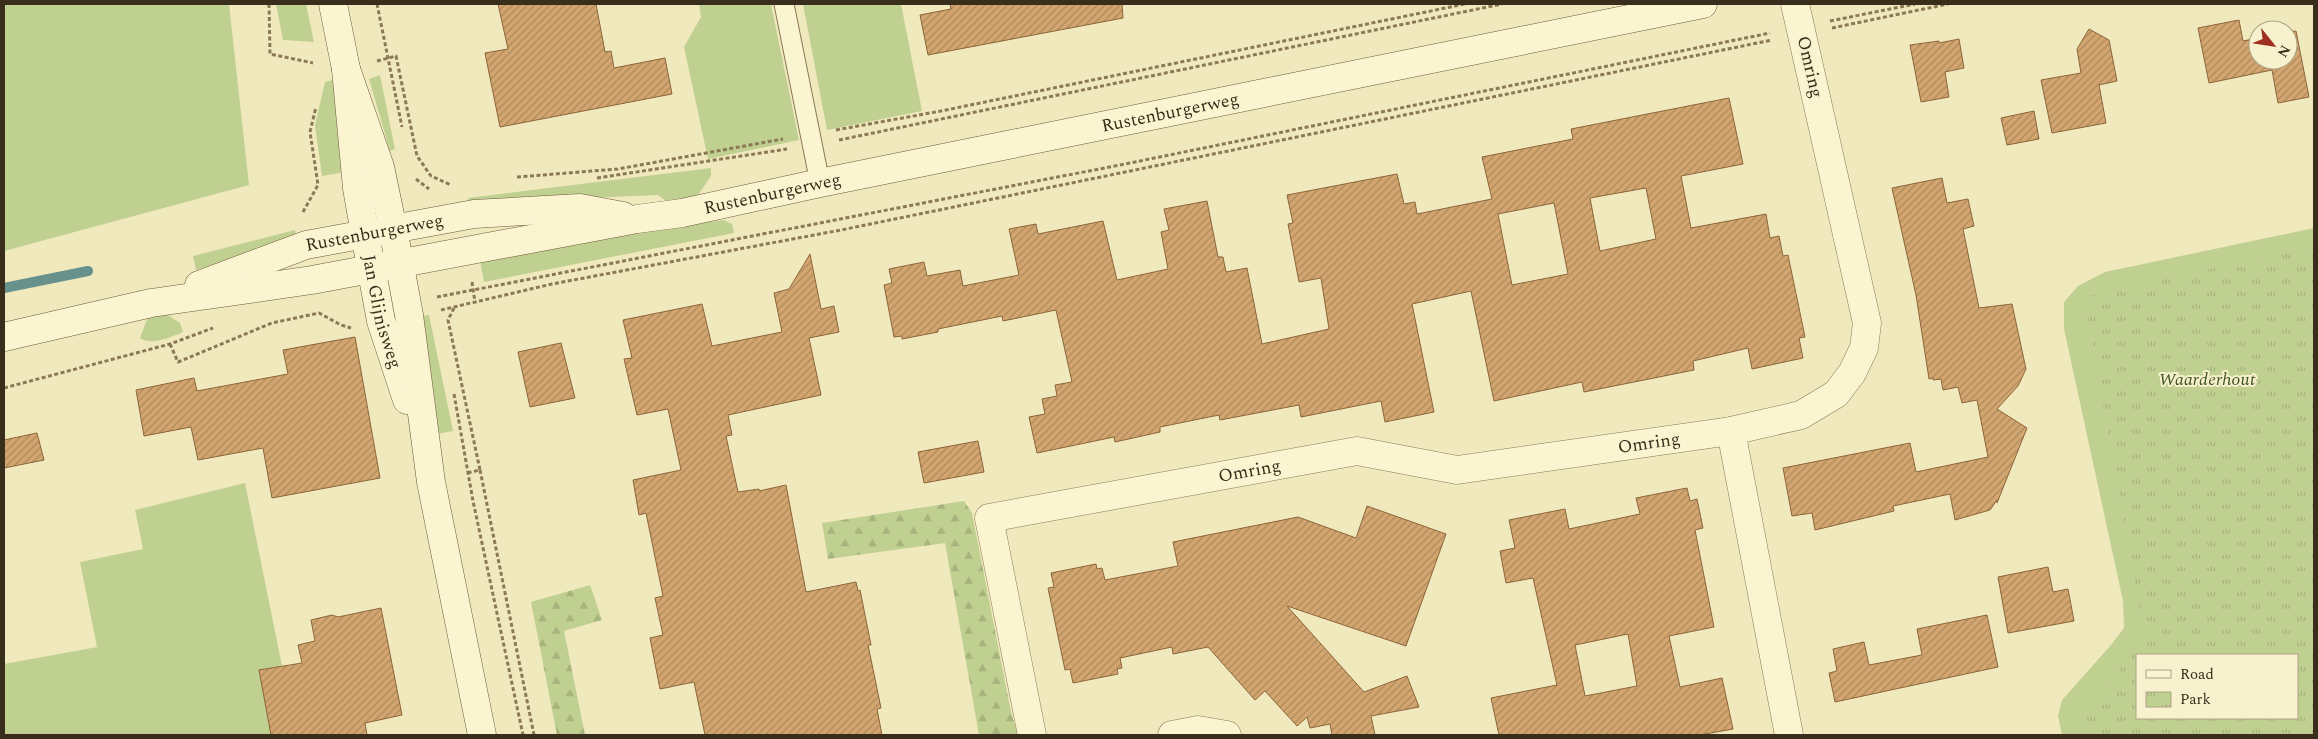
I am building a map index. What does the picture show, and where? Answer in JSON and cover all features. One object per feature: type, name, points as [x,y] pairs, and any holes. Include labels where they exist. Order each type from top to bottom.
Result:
[{"type":"street","name":"Jan Glijnisweg","points":[[333,4],[346,69],[357,188],[381,321],[427,461]]},
{"type":"street","name":"Rustenburgerweg","points":[[4,337],[151,303],[301,282],[682,212],[1703,4]]},
{"type":"street","name":"Omring","points":[[1032,735],[990,518],[1357,451],[1457,470],[1731,431],[1801,415],[1836,394],[1852,373],[1864,348],[1867,323],[1799,21]]},
{"type":"street","name":"Jan Glijnisweg","points":[[346,69],[380,167],[393,229],[409,315],[427,461],[482,735]]},
{"type":"street","name":"Rustenburgerweg","points":[[151,303],[306,245],[474,214],[580,208],[637,219]]},
{"type":"street","points":[[1731,431],[1789,735]]},
{"type":"street","points":[[1172,735],[1198,730],[1226,735]]},
{"type":"lane","points":[[784,4],[820,183]]},
{"type":"path","points":[[269,4],[270,54],[315,63],[323,74],[396,56],[417,156],[431,176],[454,186]]},
{"type":"path","points":[[377,4],[403,131]]},
{"type":"path","points":[[512,178],[618,168],[811,140],[941,111],[1465,4]]},
{"type":"path","points":[[588,179],[635,174],[1502,4]]},
{"type":"path","points":[[436,297],[1125,164],[1799,21],[1915,4]]},
{"type":"path","points":[[409,315],[454,308],[552,284],[841,230],[1799,21],[1948,4]]},
{"type":"path","points":[[300,217],[318,185],[310,132],[318,99]]},
{"type":"path","points":[[413,176],[432,191]]},
{"type":"path","points":[[454,308],[448,320],[534,735]]},
{"type":"path","points":[[4,388],[170,344],[178,362],[272,323],[319,313],[349,328],[381,321]]},
{"type":"path","points":[[480,470],[468,473],[523,735]]},
{"type":"green space","points":[[4,4],[229,4],[249,185],[4,251]]},
{"type":"green space","points":[[276,4],[306,4],[314,42],[283,40]]},
{"type":"green space","points":[[699,4],[771,4],[799,140],[708,159],[684,47],[701,17]]},
{"type":"green space","points":[[803,4],[901,4],[922,111],[827,130]]},
{"type":"green space","points":[[380,75],[395,149],[390,151],[369,79]]},
{"type":"green space","points":[[333,80],[345,172],[322,176],[315,125],[325,82]]},
{"type":"green space","points":[[711,168],[711,176],[694,201],[670,204],[658,195],[469,203],[468,198]]},
{"type":"green space","points":[[724,220],[732,224],[734,233],[484,282],[479,255]]},
{"type":"green space","name":"Waarderhout","points":[[2314,228],[2314,266],[2165,654],[2136,654],[2136,719],[2180,735],[2062,735],[2058,716],[2062,700],[2124,628],[2123,601],[2064,329],[2064,302],[2078,286],[2105,272]]},
{"type":"green space","points":[[295,230],[296,238],[196,270],[193,256]]},
{"type":"green space","name":"Waarderhout","points":[[2314,246],[2314,735],[2088,735],[2085,718],[2144,636],[2084,297]]},
{"type":"green space","points":[[165,313],[180,323],[183,332],[156,341],[140,338],[149,314]]},
{"type":"green space","points":[[429,315],[453,431],[437,434],[422,316]]},
{"type":"green space","points":[[245,483],[296,735],[4,735],[4,664],[97,647],[80,562],[143,549],[135,510]]},
{"type":"green space","points":[[964,501],[972,513],[1011,712],[1018,735],[979,735],[945,543],[828,559],[822,523]]},
{"type":"green space","points":[[590,585],[602,620],[564,631],[585,735],[557,735],[531,602]]},
{"type":"building","points":[[498,4],[596,4],[605,52],[611,51],[614,68],[665,58],[672,94],[500,127],[485,53],[508,49]]},
{"type":"building","points":[[950,4],[1122,4],[1123,18],[928,55],[920,15],[951,9]]},
{"type":"building","points":[[2239,20],[2243,41],[2248,40],[2248,70],[2272,70],[2209,83],[2198,28]]},
{"type":"building","points":[[2089,29],[2109,40],[2117,81],[2099,85],[2106,123],[2052,133],[2041,80],[2081,73],[2077,49]]},
{"type":"building","points":[[1959,39],[1964,68],[1945,72],[1949,97],[1921,102],[1910,45],[1939,41],[1939,43]]},
{"type":"building","points":[[2298,41],[2309,97],[2278,103],[2272,70],[2298,70]]},
{"type":"building","points":[[1729,98],[1743,164],[1681,176],[1691,228],[1766,214],[1770,238],[1779,236],[1783,256],[1788,255],[1805,337],[1799,338],[1803,358],[1752,369],[1748,348],[1693,361],[1694,370],[1584,392],[1582,382],[1494,401],[1471,291],[1412,304],[1434,412],[1385,422],[1381,401],[1301,417],[1299,405],[1220,420],[1219,415],[1160,427],[1160,432],[1115,442],[1114,437],[1037,453],[1029,417],[1045,414],[1042,399],[1057,396],[1055,385],[1072,382],[1056,310],[1003,321],[1002,316],[938,329],[938,332],[902,339],[902,336],[894,337],[884,285],[892,283],[889,269],[924,262],[927,276],[960,270],[963,286],[1019,275],[1009,229],[1036,224],[1038,234],[1103,221],[1117,280],[1168,269],[1161,232],[1169,230],[1164,209],[1207,201],[1218,257],[1223,257],[1226,272],[1247,268],[1262,344],[1329,329],[1321,278],[1299,282],[1288,224],[1293,223],[1287,195],[1397,174],[1404,204],[1415,202],[1417,214],[1492,199],[1482,157],[1573,139],[1571,129]],"holes":[[[1646,188],[1656,239],[1600,251],[1590,198]],[[1554,203],[1568,274],[1512,285],[1498,214]]]},
{"type":"building","points":[[2034,111],[2039,139],[2007,145],[2001,118]]},
{"type":"building","points":[[1942,178],[1947,203],[1968,199],[1974,226],[1963,229],[1979,308],[2012,304],[2026,369],[2018,386],[1997,409],[2027,428],[1997,503],[1997,500],[1990,510],[1955,520],[1950,494],[1893,506],[1894,511],[1815,530],[1812,513],[1792,516],[1783,468],[1910,443],[1916,472],[1988,457],[1977,400],[1962,403],[1958,387],[1943,390],[1941,379],[1929,379],[1916,295],[1892,188]]},
{"type":"building","points":[[810,254],[821,309],[834,306],[839,332],[809,338],[821,395],[728,415],[732,435],[726,436],[738,492],[759,489],[759,491],[786,485],[806,592],[856,582],[858,591],[860,590],[871,645],[868,645],[881,708],[877,709],[882,735],[705,735],[694,682],[660,689],[650,638],[663,635],[655,598],[663,596],[646,513],[639,515],[633,480],[681,470],[668,409],[637,415],[624,359],[632,358],[623,320],[702,304],[712,346],[782,332],[774,293],[789,289]]},
{"type":"building","points":[[355,337],[380,478],[272,498],[263,448],[198,460],[191,427],[144,436],[136,390],[194,378],[197,391],[288,374],[283,350]]},
{"type":"building","points":[[561,343],[575,398],[530,407],[518,352]]},
{"type":"building","points":[[37,433],[44,460],[4,468],[4,440]]},
{"type":"building","points":[[978,441],[984,472],[924,483],[918,452]]},
{"type":"building","points":[[1687,488],[1690,501],[1697,499],[1703,528],[1695,530],[1714,627],[1669,636],[1680,687],[1722,678],[1733,729],[1700,735],[1499,735],[1491,698],[1557,685],[1533,578],[1506,583],[1500,551],[1515,548],[1509,520],[1565,509],[1569,529],[1640,514],[1636,498]],"holes":[[[1628,634],[1637,686],[1585,696],[1575,645]]]},
{"type":"building","points":[[1367,506],[1446,534],[1406,646],[1287,606],[1364,692],[1407,676],[1419,707],[1371,716],[1375,735],[1332,735],[1330,724],[1310,728],[1307,717],[1297,726],[1265,691],[1255,700],[1208,647],[1173,654],[1172,647],[1120,658],[1122,668],[1117,669],[1118,674],[1073,683],[1070,669],[1065,670],[1048,588],[1054,587],[1051,573],[1096,564],[1097,569],[1102,568],[1105,580],[1178,566],[1173,542],[1298,517],[1356,538]]},
{"type":"building","points":[[2048,567],[2053,592],[2068,589],[2074,621],[2008,633],[1998,577]]},
{"type":"building","points":[[381,608],[402,715],[365,723],[367,735],[271,735],[259,670],[302,663],[298,645],[315,641],[311,620],[332,615],[338,617]]},
{"type":"building","points":[[1987,615],[1998,667],[1835,702],[1829,673],[1837,671],[1833,649],[1864,642],[1869,665],[1922,655],[1917,629]]},
{"type":"waterway","points":[[4,288],[88,271]]}]
